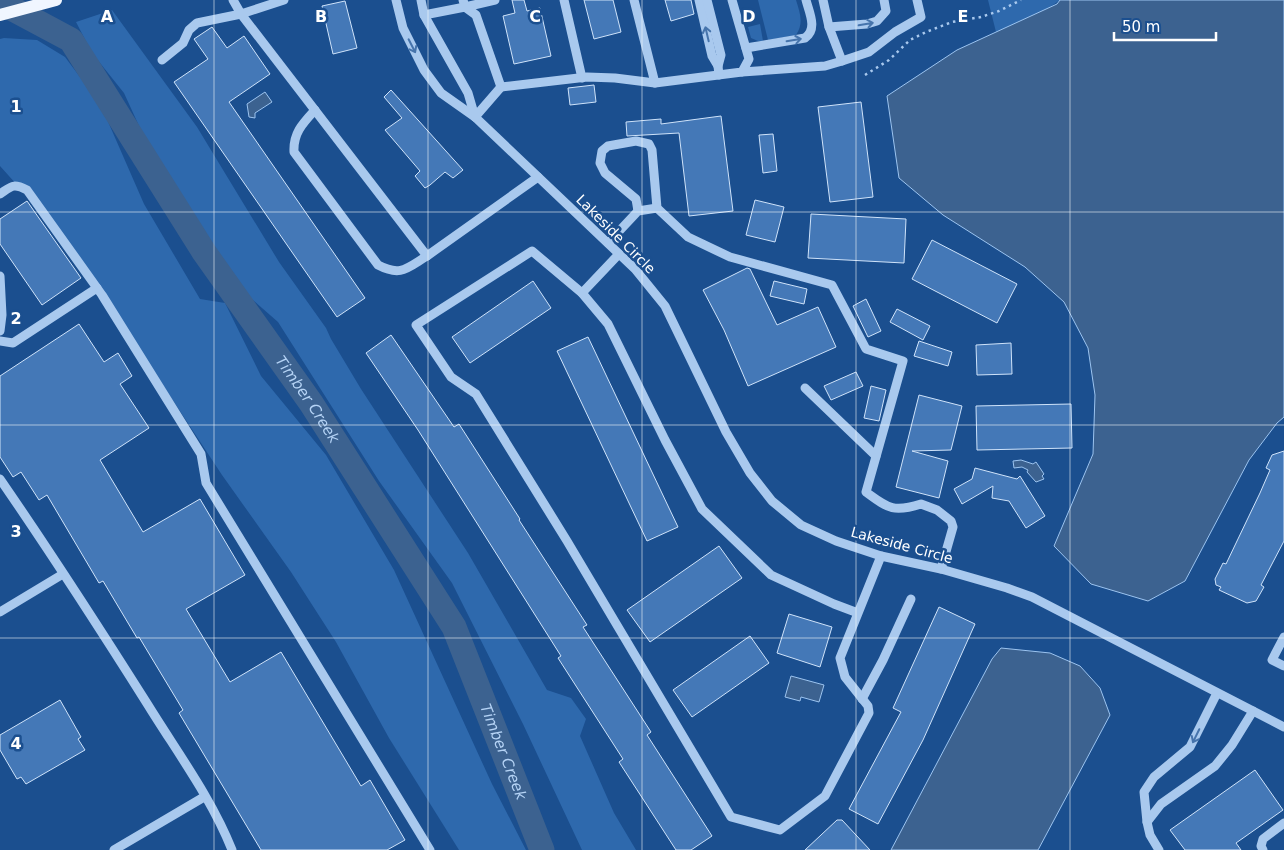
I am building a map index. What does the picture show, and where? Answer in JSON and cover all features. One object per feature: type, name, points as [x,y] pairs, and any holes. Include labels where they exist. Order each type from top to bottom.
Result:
[{"type":"main road","points":[[0,14],[56,0]]},
{"type":"street","points":[[233,0],[241,14],[427,256]]},
{"type":"street","points":[[162,60],[183,43],[189,30],[197,23],[241,14],[284,0]]},
{"type":"street","name":"Lakeside Circle","points":[[396,0],[403,28],[424,70],[441,93],[475,117],[608,243],[635,269],[665,306],[726,432],[750,473],[772,502],[801,525],[836,541],[881,556],[941,569],[1032,597],[1284,727]]},
{"type":"street","points":[[420,0],[424,15],[468,93],[475,117]]},
{"type":"street","points":[[424,15],[464,4],[495,0]]},
{"type":"street","points":[[564,0],[582,78]]},
{"type":"street","points":[[634,0],[655,83]]},
{"type":"street","points":[[698,0],[712,56],[719,70]]},
{"type":"street","points":[[707,0],[721,55],[719,70]]},
{"type":"street","points":[[732,0],[749,59],[742,72]]},
{"type":"street","points":[[746,48],[805,38],[810,35],[812,22],[806,0]]},
{"type":"street","points":[[822,0],[842,61]]},
{"type":"street","points":[[830,27],[867,24],[877,21],[886,11],[884,0]]},
{"type":"street","points":[[475,117],[501,86],[582,78],[615,78],[655,83],[719,70],[742,72],[825,66],[869,52],[894,32],[920,16],[917,0]]},
{"type":"street","points":[[464,4],[476,15],[501,86]]},
{"type":"street","points":[[315,110],[300,127],[293,142],[294,152],[378,265],[391,272],[402,270],[427,256],[538,177]]},
{"type":"street","points":[[638,211],[636,198],[605,173],[600,163],[602,152],[608,146],[636,141],[648,144],[652,150],[657,208],[688,237],[730,257],[832,285],[866,349],[903,361],[866,492],[886,507],[904,510],[921,504],[938,510],[951,521],[953,527],[941,569]]},
{"type":"street","points":[[0,194],[14,185],[26,190],[97,288],[201,454],[206,483],[430,850]]},
{"type":"street","points":[[608,243],[638,211],[657,208]]},
{"type":"street","points":[[858,613],[771,575],[702,509],[665,440],[608,324],[582,293],[532,251],[416,325],[451,377],[476,394],[567,540],[731,817],[780,830],[825,796],[869,713],[868,706],[845,677],[840,658],[881,556]]},
{"type":"street","points":[[582,293],[619,254]]},
{"type":"street","points":[[0,276],[2,315],[0,331]]},
{"type":"street","points":[[0,341],[13,343],[97,288]]},
{"type":"street","points":[[805,388],[876,456]]},
{"type":"street","points":[[0,479],[105,638],[225,832],[232,850]]},
{"type":"street","points":[[0,612],[63,574]]},
{"type":"street","points":[[862,699],[883,660],[911,600]]},
{"type":"street","points":[[1284,637],[1272,660],[1284,666]]},
{"type":"street","points":[[1159,850],[1150,835],[1144,792],[1154,777],[1190,747],[1217,692]]},
{"type":"street","points":[[1147,822],[1161,804],[1214,766],[1232,745],[1253,711]]},
{"type":"street","points":[[114,850],[204,797]]},
{"type":"street","points":[[1263,850],[1260,846],[1263,839],[1284,823]]},
{"type":"path","points":[[865,75],[890,60],[910,40],[926,32],[952,22],[981,17],[999,11],[1022,0]]},
{"type":"shaded area","points":[[758,0],[796,0],[801,22],[796,35],[768,40]]},
{"type":"shaded area","points":[[988,0],[1060,0],[1030,21],[997,36]]},
{"type":"shaded area","points":[[1060,0],[1284,0],[1284,417],[1277,423],[1249,460],[1185,581],[1148,601],[1091,584],[1054,546],[1093,454],[1095,395],[1088,348],[1064,302],[1025,267],[943,215],[899,178],[887,96],[957,50],[1057,4]]},
{"type":"shaded area","points":[[112,10],[197,127],[279,262],[326,328],[361,389],[468,553],[547,690],[571,698],[586,719],[580,736],[614,813],[636,850],[582,850],[523,724],[452,583],[379,481],[278,322],[239,288],[204,240],[145,139],[124,93],[92,53],[76,22]]},
{"type":"shaded area","points":[[760,24],[763,41],[751,38],[748,27]]},
{"type":"shaded area","points":[[0,39],[37,40],[65,57],[86,85],[106,117],[144,204],[200,299],[225,303],[261,376],[326,455],[394,570],[492,784],[526,850],[459,850],[389,738],[336,642],[291,572],[222,475],[70,244],[0,166]]},
{"type":"shaded area","points":[[265,92],[272,102],[255,113],[255,118],[249,117],[247,104]]},
{"type":"shaded area","points":[[1021,460],[1033,464],[1036,462],[1044,474],[1042,476],[1044,479],[1036,482],[1027,472],[1028,470],[1022,467],[1014,468],[1013,461]]},
{"type":"shaded area","points":[[1001,648],[1050,653],[1080,666],[1100,688],[1110,715],[1038,850],[891,850],[992,659]]},
{"type":"shaded area","points":[[791,676],[824,685],[819,702],[801,697],[800,701],[785,697]]},
{"type":"building","points":[[512,0],[524,0],[527,11],[540,8],[551,56],[514,64],[503,16],[515,13]]},
{"type":"building","points":[[584,0],[613,0],[621,32],[594,39]]},
{"type":"building","points":[[665,0],[691,0],[694,14],[671,21]]},
{"type":"building","points":[[345,1],[357,48],[333,54],[322,6]]},
{"type":"building","points":[[212,27],[227,48],[244,36],[270,74],[229,102],[365,298],[337,317],[174,82],[208,59],[194,39]]},
{"type":"building","points":[[594,85],[596,102],[570,105],[568,88]]},
{"type":"building","points":[[391,90],[463,170],[453,178],[445,172],[425,188],[415,176],[420,171],[385,130],[402,118],[384,97]]},
{"type":"building","points":[[861,102],[873,197],[830,202],[818,107]]},
{"type":"building","points":[[721,116],[733,211],[689,216],[679,133],[627,136],[626,122],[661,119],[661,124]]},
{"type":"building","points":[[773,134],[777,171],[763,173],[759,135]]},
{"type":"building","points":[[755,200],[784,207],[775,242],[746,235]]},
{"type":"building","points":[[27,201],[81,278],[42,305],[0,244],[0,219]]},
{"type":"building","points":[[811,214],[906,219],[904,263],[808,258]]},
{"type":"building","points":[[932,240],[1017,284],[997,323],[912,279]]},
{"type":"building","points":[[747,268],[750,269],[777,325],[818,307],[836,347],[748,386],[724,330],[703,290]]},
{"type":"building","points":[[533,281],[551,308],[470,363],[452,337]]},
{"type":"building","points":[[774,281],[807,289],[804,304],[770,296]]},
{"type":"building","points":[[866,299],[881,331],[868,337],[853,306]]},
{"type":"building","points":[[897,309],[930,326],[923,340],[890,322]]},
{"type":"building","points":[[79,324],[104,362],[118,353],[132,376],[120,384],[149,428],[100,460],[143,532],[200,499],[245,575],[186,609],[230,682],[281,652],[361,786],[370,780],[405,840],[387,850],[261,850],[179,713],[183,710],[139,637],[137,638],[103,581],[99,583],[47,495],[39,500],[21,472],[13,477],[0,457],[0,376]]},
{"type":"building","points":[[391,335],[454,427],[459,424],[520,519],[587,625],[583,627],[651,732],[647,735],[712,836],[691,850],[676,850],[619,762],[623,759],[558,658],[561,656],[418,430],[366,353]]},
{"type":"building","points":[[588,337],[678,527],[647,541],[557,351]]},
{"type":"building","points":[[919,341],[952,352],[948,366],[914,356]]},
{"type":"building","points":[[1011,343],[1012,374],[977,375],[976,345]]},
{"type":"building","points":[[856,372],[863,386],[831,400],[824,386]]},
{"type":"building","points":[[871,386],[886,390],[879,421],[864,418]]},
{"type":"building","points":[[919,395],[962,406],[951,450],[912,451],[948,461],[939,498],[896,487]]},
{"type":"building","points":[[1071,404],[1072,448],[977,450],[976,406]]},
{"type":"building","points":[[1284,451],[1284,541],[1261,585],[1264,587],[1256,601],[1247,603],[1219,590],[1221,587],[1216,585],[1215,579],[1223,563],[1226,564],[1260,493],[1270,470],[1266,468],[1272,455]]},
{"type":"building","points":[[975,468],[1017,479],[1020,476],[1045,516],[1026,528],[1009,501],[992,498],[993,486],[962,504],[954,489],[972,479]]},
{"type":"building","points":[[719,546],[742,578],[650,642],[627,610]]},
{"type":"building","points":[[939,607],[975,624],[923,740],[878,824],[849,809],[901,712],[893,708]]},
{"type":"building","points":[[789,614],[832,627],[820,667],[777,653]]},
{"type":"building","points":[[750,636],[769,663],[692,717],[673,690]]},
{"type":"building","points":[[60,700],[81,737],[78,739],[85,750],[26,784],[21,777],[17,779],[0,750],[0,735]]},
{"type":"building","points":[[1255,770],[1283,810],[1236,843],[1241,850],[1185,850],[1170,830]]},
{"type":"building","points":[[837,820],[842,820],[870,850],[805,850]]},
{"type":"waterway","name":"Timber Creek","points":[[0,2],[71,40],[204,252],[311,403],[454,627],[542,850]]}]
